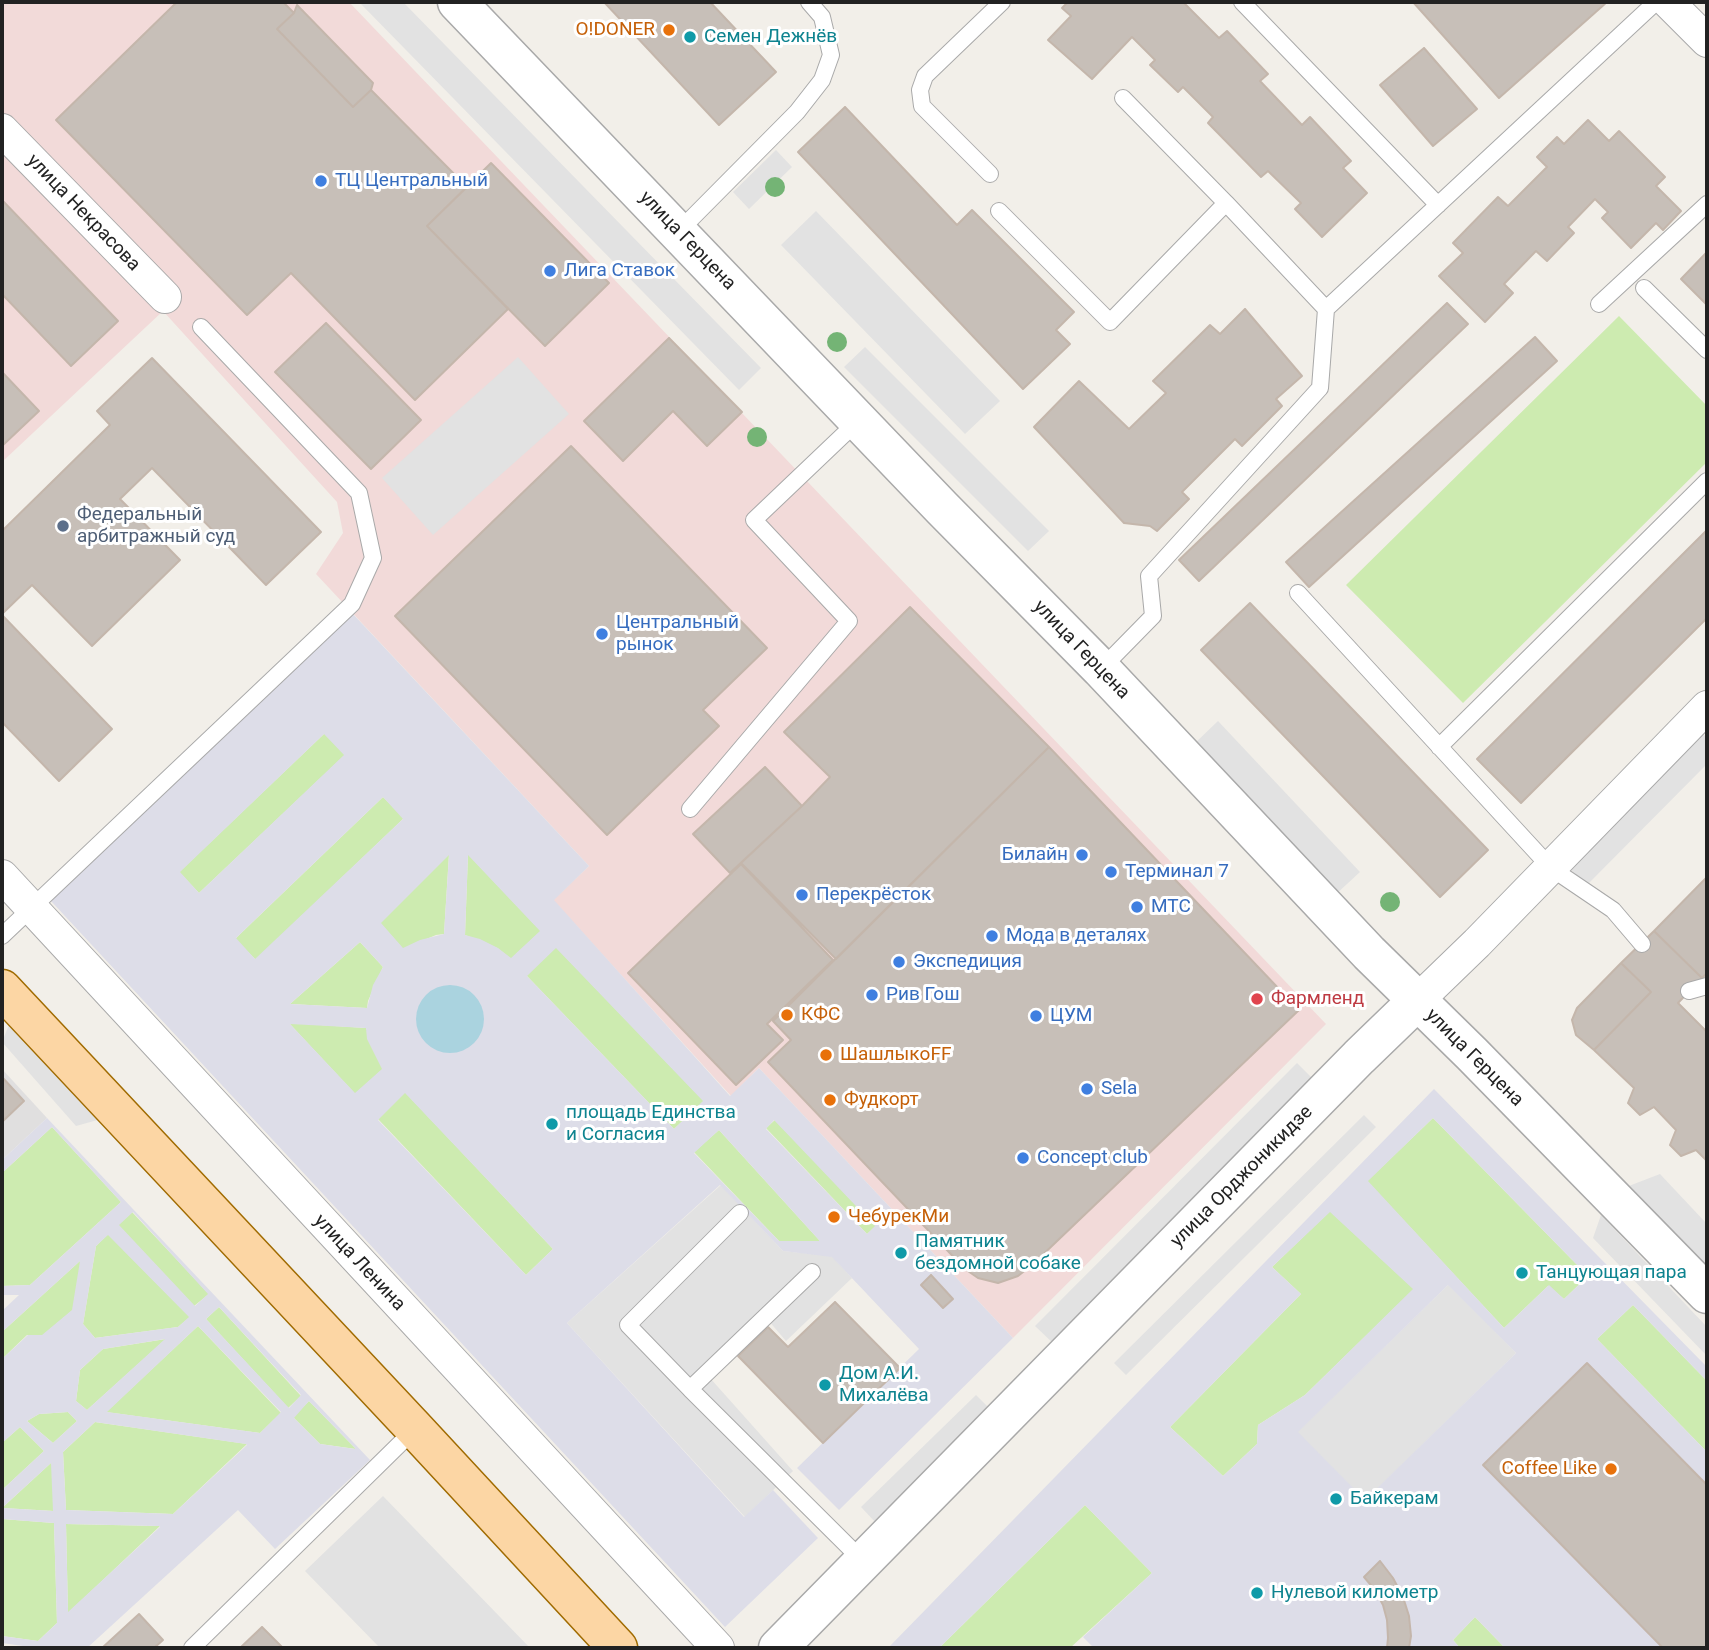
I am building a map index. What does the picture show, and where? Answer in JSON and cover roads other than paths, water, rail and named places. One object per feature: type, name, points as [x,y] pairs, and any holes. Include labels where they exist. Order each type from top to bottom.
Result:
[{"type":"main road","points":[[2,989],[618,1648]]},
{"type":"street","name":"улица Герцена","points":[[457,2],[858,421],[1101,669],[1417,1001],[1707,1294]]},
{"type":"street","points":[[1668,2],[1707,41]]},
{"type":"street","name":"улица Некрасова","points":[[2,130],[165,297]]},
{"type":"street","name":"улица Орджоникидзе","points":[[778,1648],[1707,707]]},
{"type":"street","name":"улица Ленина","points":[[2,876],[718,1648]]},
{"type":"lane","points":[[678,232],[797,112],[822,80],[831,55],[822,17],[809,2]]},
{"type":"lane","points":[[990,174],[922,106],[920,90],[925,76],[1002,2]]},
{"type":"lane","points":[[1242,2],[1438,205]]},
{"type":"lane","points":[[1101,669],[1153,616],[1149,576],[1320,388],[1326,309],[1656,2]]},
{"type":"lane","points":[[1123,98],[1326,309]]},
{"type":"lane","points":[[999,211],[1110,322],[1226,203]]},
{"type":"lane","points":[[1599,304],[1707,204]]},
{"type":"lane","points":[[1644,288],[1707,350]]},
{"type":"lane","points":[[2,936],[352,604],[373,558],[359,493],[201,327]]},
{"type":"lane","points":[[690,809],[849,621],[754,520],[858,421]]},
{"type":"lane","points":[[1439,747],[1707,481]]},
{"type":"lane","points":[[1298,593],[1550,868],[1613,910],[1642,944]]},
{"type":"lane","points":[[1689,992],[1707,986]]},
{"type":"lane","points":[[740,1213],[628,1325],[864,1562]]},
{"type":"lane","points":[[690,1389],[812,1272]]},
{"type":"lane","points":[[192,1648],[415,1429]]},
{"type":"water","points":[[443,985],[457,985],[469,990],[479,1000],[484,1019],[479,1038],[469,1048],[457,1053],[443,1053],[431,1048],[421,1038],[416,1026],[416,1012],[421,1000],[431,990]]},
{"type":"place","name":"O!DONER","points":[[669,30]]},
{"type":"place","name":"Семен Дежнёв","points":[[690,37]]},
{"type":"place","name":"ТЦ Центральный","points":[[321,181]]},
{"type":"place","name":"Лига Ставок","points":[[550,271]]},
{"type":"place","name":"Федеральный арбитражный суд","points":[[63,526]]},
{"type":"place","name":"Центральный рынок","points":[[602,634]]},
{"type":"place","name":"Билайн","points":[[1082,855]]},
{"type":"place","name":"Терминал 7","points":[[1111,872]]},
{"type":"place","name":"Перекрёсток","points":[[802,895]]},
{"type":"place","name":"МТС","points":[[1137,907]]},
{"type":"place","name":"Мода в деталях","points":[[992,936]]},
{"type":"place","name":"Экспедиция","points":[[899,962]]},
{"type":"place","name":"Рив Гош","points":[[872,995]]},
{"type":"place","name":"Фармленд","points":[[1257,999]]},
{"type":"place","name":"КФС","points":[[787,1015]]},
{"type":"place","name":"ЦУМ","points":[[1036,1016]]},
{"type":"place","name":"ШашлыкoFF","points":[[826,1055]]},
{"type":"place","name":"Sela","points":[[1087,1089]]},
{"type":"place","name":"Фудкорт","points":[[830,1100]]},
{"type":"place","name":"площадь Единства и Согласия","points":[[552,1124]]},
{"type":"place","name":"Concept club","points":[[1023,1158]]},
{"type":"place","name":"ЧебурекМи","points":[[834,1217]]},
{"type":"place","name":"Памятник бездомной собаке","points":[[901,1253]]},
{"type":"place","name":"Танцующая пара","points":[[1522,1273]]},
{"type":"place","name":"Дом А.И. Михалёва","points":[[825,1385]]},
{"type":"place","name":"Coffee Like","points":[[1611,1469]]},
{"type":"place","name":"Байкерам","points":[[1336,1499]]},
{"type":"place","name":"Нулевой километр","points":[[1257,1593]]}]
